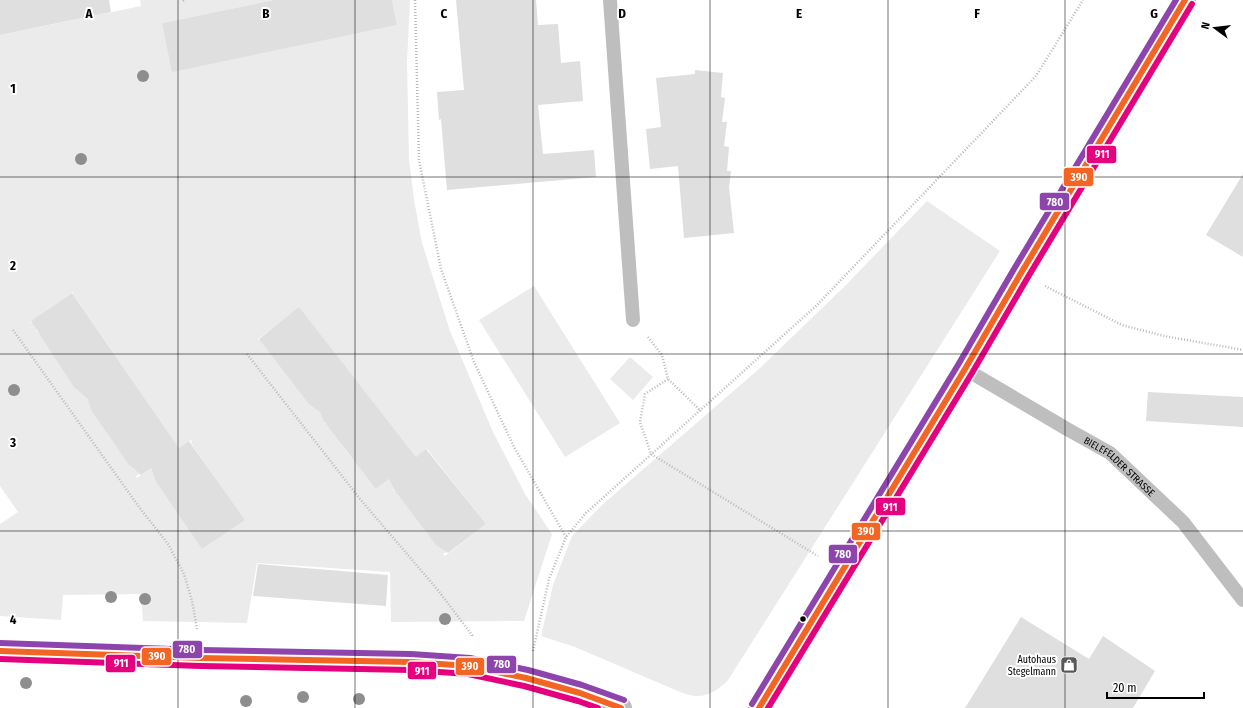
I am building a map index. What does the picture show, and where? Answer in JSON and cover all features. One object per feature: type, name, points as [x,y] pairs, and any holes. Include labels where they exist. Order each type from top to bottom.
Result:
[{"type":"main road","points":[[759,708],[965,369],[1185,0]]},
{"type":"street","points":[[0,651],[201,658],[411,662],[469,666],[526,678],[580,693],[621,708]]},
{"type":"lane","points":[[610,0],[633,320]]},
{"type":"lane","name":"BIELEFELDER STRASSE","points":[[965,369],[1110,453],[1183,522],[1243,600]]},
{"type":"path","points":[[415,0],[419,160],[441,269],[474,362],[514,447],[566,537]]},
{"type":"path","points":[[526,678],[549,579],[566,537],[586,514],[816,306],[1036,76],[1083,0]]},
{"type":"path","points":[[1021,273],[1122,325],[1164,336],[1243,350]]},
{"type":"path","points":[[633,320],[662,355],[668,379],[701,411]]},
{"type":"path","points":[[13,330],[139,507],[168,544],[184,574],[192,601],[201,658]]},
{"type":"path","points":[[247,354],[360,499],[437,589],[472,635],[469,666]]},
{"type":"path","points":[[668,379],[645,394],[640,422],[651,454],[843,570]]},
{"type":"shaded area","points":[[140,0],[274,0],[162,23],[322,40],[397,25],[392,0],[410,0],[407,63],[409,159],[414,200],[422,243],[450,331],[493,432],[525,494],[552,534],[524,621],[391,622],[390,572],[257,563],[247,623],[143,621],[141,594],[63,595],[61,620],[0,616],[0,524],[18,512],[0,486],[0,35],[141,6]],"holes":[[[73,292],[179,448],[191,440],[191,443],[245,519],[202,549],[201,548],[204,545],[160,480],[155,481],[151,468],[137,478],[136,476],[140,474],[130,466],[132,463],[115,445],[95,410],[91,410],[87,398],[42,331],[37,332],[34,321],[30,323]],[[300,307],[300,309],[416,457],[427,449],[486,524],[445,556],[443,554],[447,552],[398,490],[394,491],[389,479],[376,489],[375,487],[378,485],[354,455],[351,457],[329,423],[325,424],[320,412],[271,349],[266,349],[262,338],[259,340],[258,339]]]},
{"type":"shaded area","points":[[927,201],[1000,251],[728,680],[709,694],[691,696],[575,647],[541,636],[553,585],[572,536],[602,505],[760,368],[845,286]]},
{"type":"shaded area","points":[[534,286],[620,423],[565,457],[479,320]]},
{"type":"shaded area","points":[[630,357],[653,377],[633,400],[610,379]]},
{"type":"building","points":[[0,0],[109,0],[111,12],[0,35]]},
{"type":"building","points":[[274,0],[392,0],[397,25],[172,72],[162,23]]},
{"type":"building","points":[[456,0],[536,0],[538,25],[558,24],[561,63],[580,61],[583,101],[538,105],[543,154],[594,150],[596,177],[447,190],[441,119],[439,120],[437,92],[464,90]]},
{"type":"building","points":[[695,70],[723,73],[721,97],[725,98],[722,122],[727,122],[724,146],[729,147],[727,171],[731,171],[729,187],[734,233],[684,238],[678,166],[650,169],[646,129],[661,127],[656,78],[695,74]]},
{"type":"building","points":[[1243,174],[1243,257],[1206,235]]},
{"type":"building","points":[[72,293],[179,448],[189,441],[245,520],[202,549],[155,480],[151,468],[141,475],[129,465],[91,410],[87,398],[74,387],[31,321]]},
{"type":"building","points":[[299,307],[416,457],[426,449],[486,524],[448,553],[436,545],[393,488],[389,479],[376,489],[323,420],[320,412],[309,404],[259,339]]},
{"type":"building","points":[[1148,392],[1243,397],[1243,427],[1146,421]]},
{"type":"building","points":[[258,564],[388,575],[386,606],[253,596]]},
{"type":"building","name":"Autohaus Stegelmann","points":[[1021,617],[1089,659],[1103,636],[1155,671],[1133,708],[965,708]]},
{"type":"transit line","name":"780","points":[[752,704],[958,365],[1176,0]]},
{"type":"transit line","name":"390","points":[[759,708],[965,369],[1185,0]]},
{"type":"transit line","name":"911","points":[[768,708],[972,373],[1192,4]]},
{"type":"transit line","name":"780","points":[[0,643],[201,650],[411,654],[470,658],[528,670],[582,685],[624,700]]},
{"type":"transit line","name":"390","points":[[0,651],[201,658],[411,662],[469,666],[526,678],[580,693],[621,708]]},
{"type":"transit line","name":"911","points":[[0,659],[201,666],[411,670],[468,674],[524,686],[598,708]]},
{"type":"place","name":"Autohaus Stegelmann","points":[[1069,665]]}]
